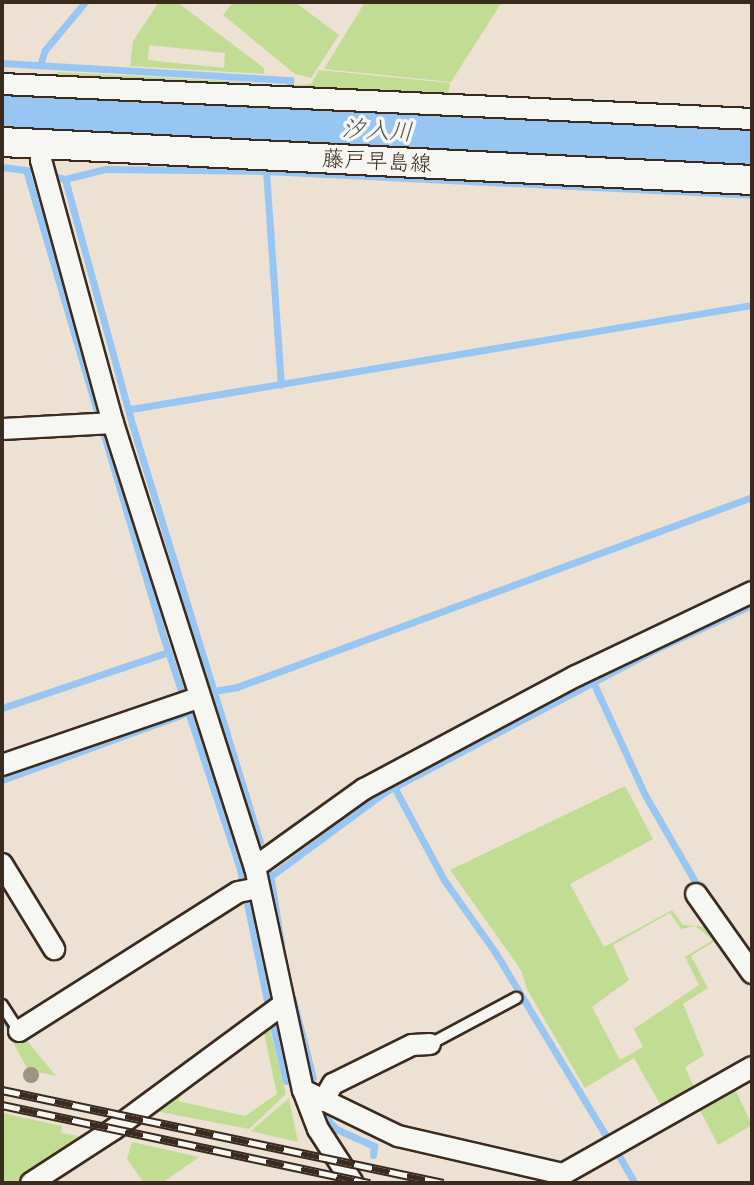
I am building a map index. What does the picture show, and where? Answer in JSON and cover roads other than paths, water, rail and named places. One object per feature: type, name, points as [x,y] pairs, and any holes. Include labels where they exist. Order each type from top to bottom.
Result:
[{"type":"main road","name":"藤戸早島線","points":[[2,142],[44,164],[752,180]]},
{"type":"street","points":[[2,84],[752,119]]},
{"type":"street","points":[[44,164],[105,425],[188,701],[255,867],[250,890],[274,1010],[323,1140],[353,1183]]},
{"type":"street","points":[[2,429],[105,425]]},
{"type":"street","points":[[255,867],[364,789],[576,676],[752,592]]},
{"type":"street","points":[[2,765],[188,701]]},
{"type":"street","points":[[2,864],[54,949]]},
{"type":"street","points":[[19,1031],[250,890]]},
{"type":"street","points":[[696,894],[752,973]]},
{"type":"street","points":[[31,1183],[131,1117],[274,1010]]},
{"type":"street","points":[[323,1101],[333,1084],[412,1045],[430,1044]]},
{"type":"street","points":[[303,1090],[398,1136],[563,1174],[752,1067]]},
{"type":"lane","points":[[430,1044],[516,998]]},
{"type":"lane","points":[[2,1005],[19,1031]]},
{"type":"waterway","points":[[40,65],[45,50],[85,2]]},
{"type":"waterway","points":[[2,63],[290,80],[290,86]]},
{"type":"waterway","name":"汐入川","points":[[2,110],[492,138],[752,145]]},
{"type":"waterway","points":[[287,117],[287,126]]},
{"type":"waterway","points":[[2,167],[28,170]]},
{"type":"waterway","points":[[48,175],[65,179],[105,169],[266,171],[752,195]]},
{"type":"waterway","points":[[26,170],[161,630],[240,869],[286,1081],[290,1080]]},
{"type":"waterway","points":[[266,171],[281,384]]},
{"type":"waterway","points":[[65,179],[133,427],[260,842]]},
{"type":"waterway","points":[[131,409],[752,305]]},
{"type":"waterway","points":[[213,691],[237,687],[752,497]]},
{"type":"waterway","points":[[271,876],[385,792],[654,650],[752,605]]},
{"type":"waterway","points":[[2,708],[168,652]]},
{"type":"waterway","points":[[593,682],[645,795],[700,890]]},
{"type":"waterway","points":[[2,780],[186,713]]},
{"type":"waterway","points":[[394,787],[444,880],[495,952],[608,1139]]},
{"type":"waterway","points":[[270,874],[281,944]]},
{"type":"waterway","points":[[293,999],[313,1078]]},
{"type":"waterway","points":[[2,1016],[14,1034]]},
{"type":"waterway","points":[[321,1112],[336,1129],[374,1146],[373,1155]]},
{"type":"waterway","points":[[618,1154],[635,1183]]},
{"type":"railway","points":[[2,1090],[443,1183]]},
{"type":"railway","points":[[2,1105],[370,1183]]}]
